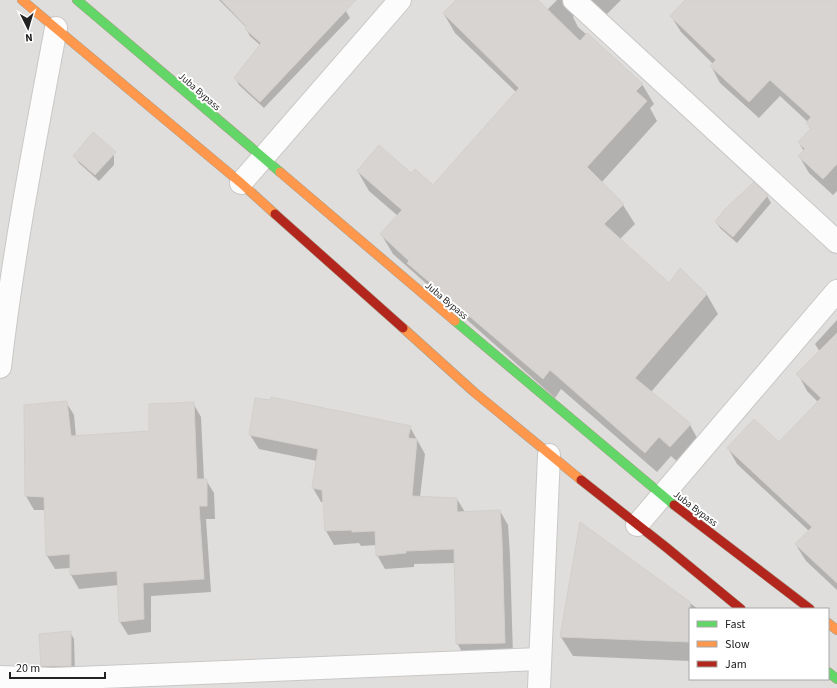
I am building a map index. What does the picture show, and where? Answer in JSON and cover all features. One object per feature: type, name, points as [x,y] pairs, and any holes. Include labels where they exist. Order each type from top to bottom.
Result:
[{"type":"main road","points":[[22,0],[241,183],[474,392],[548,455],[740,608]]},
{"type":"main road","name":"Juba Bypass","points":[[77,0],[662,496],[809,608]]},
{"type":"main road","points":[[829,624],[837,630]]},
{"type":"main road","points":[[829,673],[837,679]]},
{"type":"street","points":[[241,183],[400,0]]},
{"type":"street","points":[[574,0],[837,242]]},
{"type":"street","points":[[0,367],[7,301],[28,175],[56,28]]},
{"type":"street","points":[[637,525],[837,291]]},
{"type":"street","points":[[539,688],[548,455]]},
{"type":"street","points":[[0,677],[53,679],[540,659]]},
{"type":"shaded area","points":[[0,0],[837,0],[837,688],[0,688]]},
{"type":"building","points":[[221,0],[356,0],[260,102],[234,78],[261,43],[245,29],[247,27]]},
{"type":"building","points":[[456,0],[538,0],[580,41],[587,33],[643,84],[636,91],[647,101],[587,167],[624,204],[604,224],[669,283],[680,268],[707,294],[635,378],[691,424],[670,447],[659,437],[645,453],[550,370],[543,379],[407,263],[409,261],[380,234],[402,210],[357,171],[379,145],[411,173],[415,169],[433,185],[519,88],[443,13]]},
{"type":"building","points":[[685,0],[837,0],[837,164],[823,179],[798,156],[805,149],[798,142],[811,128],[806,123],[811,117],[770,80],[749,102],[710,66],[716,60],[670,16]]},
{"type":"building","points":[[93,132],[116,152],[95,175],[73,156]]},
{"type":"building","points":[[754,182],[768,195],[733,237],[715,222],[724,210]]},
{"type":"building","points":[[837,333],[837,583],[795,544],[812,527],[727,448],[754,419],[779,442],[821,398],[796,374]]},
{"type":"building","points":[[271,397],[411,426],[408,438],[417,439],[412,496],[457,498],[457,512],[500,510],[505,643],[456,644],[454,549],[406,551],[406,553],[376,556],[375,531],[325,531],[322,490],[312,488],[318,449],[249,435],[255,398],[271,400]]},
{"type":"building","points":[[67,401],[71,436],[149,431],[149,404],[194,402],[197,479],[207,479],[207,506],[199,506],[204,579],[143,583],[144,619],[119,622],[117,571],[70,575],[70,554],[46,556],[44,497],[25,496],[24,405]]},
{"type":"building","points":[[580,522],[690,602],[689,642],[560,637]]},
{"type":"building","points":[[71,631],[71,666],[41,666],[39,634]]},
{"type":"traffic: fast","points":[[77,0],[280,172]]},
{"type":"traffic: fast","points":[[455,321],[674,505]]},
{"type":"traffic: fast","points":[[829,673],[837,679]]},
{"type":"traffic: slow","points":[[22,0],[241,183],[275,214]]},
{"type":"traffic: slow","points":[[280,172],[455,321]]},
{"type":"traffic: slow","points":[[403,328],[474,392],[581,480]]},
{"type":"traffic: slow","points":[[829,624],[837,630]]},
{"type":"traffic: jam","points":[[275,214],[403,328]]},
{"type":"traffic: jam","points":[[581,480],[740,608]]},
{"type":"traffic: jam","points":[[674,505],[809,608]]}]
